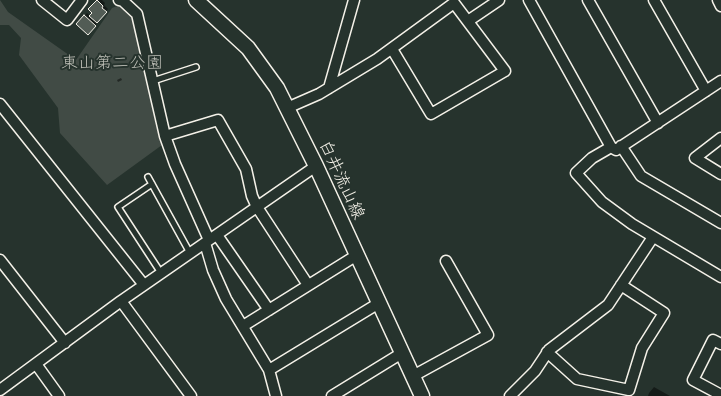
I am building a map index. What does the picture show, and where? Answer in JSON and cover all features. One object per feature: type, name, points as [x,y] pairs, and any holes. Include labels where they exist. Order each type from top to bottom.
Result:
[{"type":"main road","name":"白井流山線","points":[[196,0],[248,48],[277,88],[316,166],[422,396]]},
{"type":"street","points":[[42,0],[67,20],[82,0]]},
{"type":"street","points":[[119,0],[123,1],[137,14],[165,136],[175,164],[210,239],[269,310]]},
{"type":"street","points":[[329,88],[354,0]]},
{"type":"street","points":[[468,21],[499,0]]},
{"type":"street","points":[[529,0],[611,147],[616,150],[721,81]]},
{"type":"street","points":[[588,0],[658,123]]},
{"type":"street","points":[[654,0],[706,91]]},
{"type":"street","points":[[718,0],[721,6]]},
{"type":"street","points":[[287,108],[329,88],[377,59],[454,3],[505,70],[431,114],[392,49]]},
{"type":"street","points":[[0,104],[144,285]]},
{"type":"street","points":[[165,136],[218,120],[246,169],[252,196],[257,207],[308,285]]},
{"type":"street","points":[[721,138],[695,158],[721,174]]},
{"type":"street","points":[[622,146],[641,176],[721,223]]},
{"type":"street","points":[[611,147],[592,158],[576,173],[602,202],[632,224],[721,277]]},
{"type":"street","points":[[0,390],[121,301],[316,166]]},
{"type":"street","points":[[510,396],[535,371],[549,350],[608,305],[653,237]]},
{"type":"street","points":[[210,239],[213,270],[224,293],[269,370],[276,396]]},
{"type":"street","points":[[243,326],[357,255]]},
{"type":"street","points":[[0,260],[65,343]]},
{"type":"street","points":[[413,376],[488,335],[446,261]]},
{"type":"street","points":[[547,352],[577,379],[629,390],[642,348],[664,313],[621,285]]},
{"type":"street","points":[[121,301],[191,396]]},
{"type":"street","points":[[269,370],[379,303]]},
{"type":"street","points":[[721,344],[712,340],[693,380],[721,395]]},
{"type":"street","points":[[332,396],[402,353]]},
{"type":"street","points":[[36,364],[59,396]]},
{"type":"lane","points":[[153,81],[196,67]]},
{"type":"lane","points":[[148,177],[190,253]]},
{"type":"lane","points":[[152,184],[118,207],[161,273]]},
{"type":"green space","name":"東山第二公園","points":[[0,0],[8,12],[76,60],[112,8],[120,5],[135,20],[156,126],[162,145],[107,185],[60,133],[58,108],[19,55],[21,38],[9,25],[0,25]]},
{"type":"building","points":[[97,0],[103,6],[102,8],[107,12],[97,23],[89,16],[92,13],[88,9]]},
{"type":"building","points":[[84,15],[96,26],[88,35],[76,24]]}]
